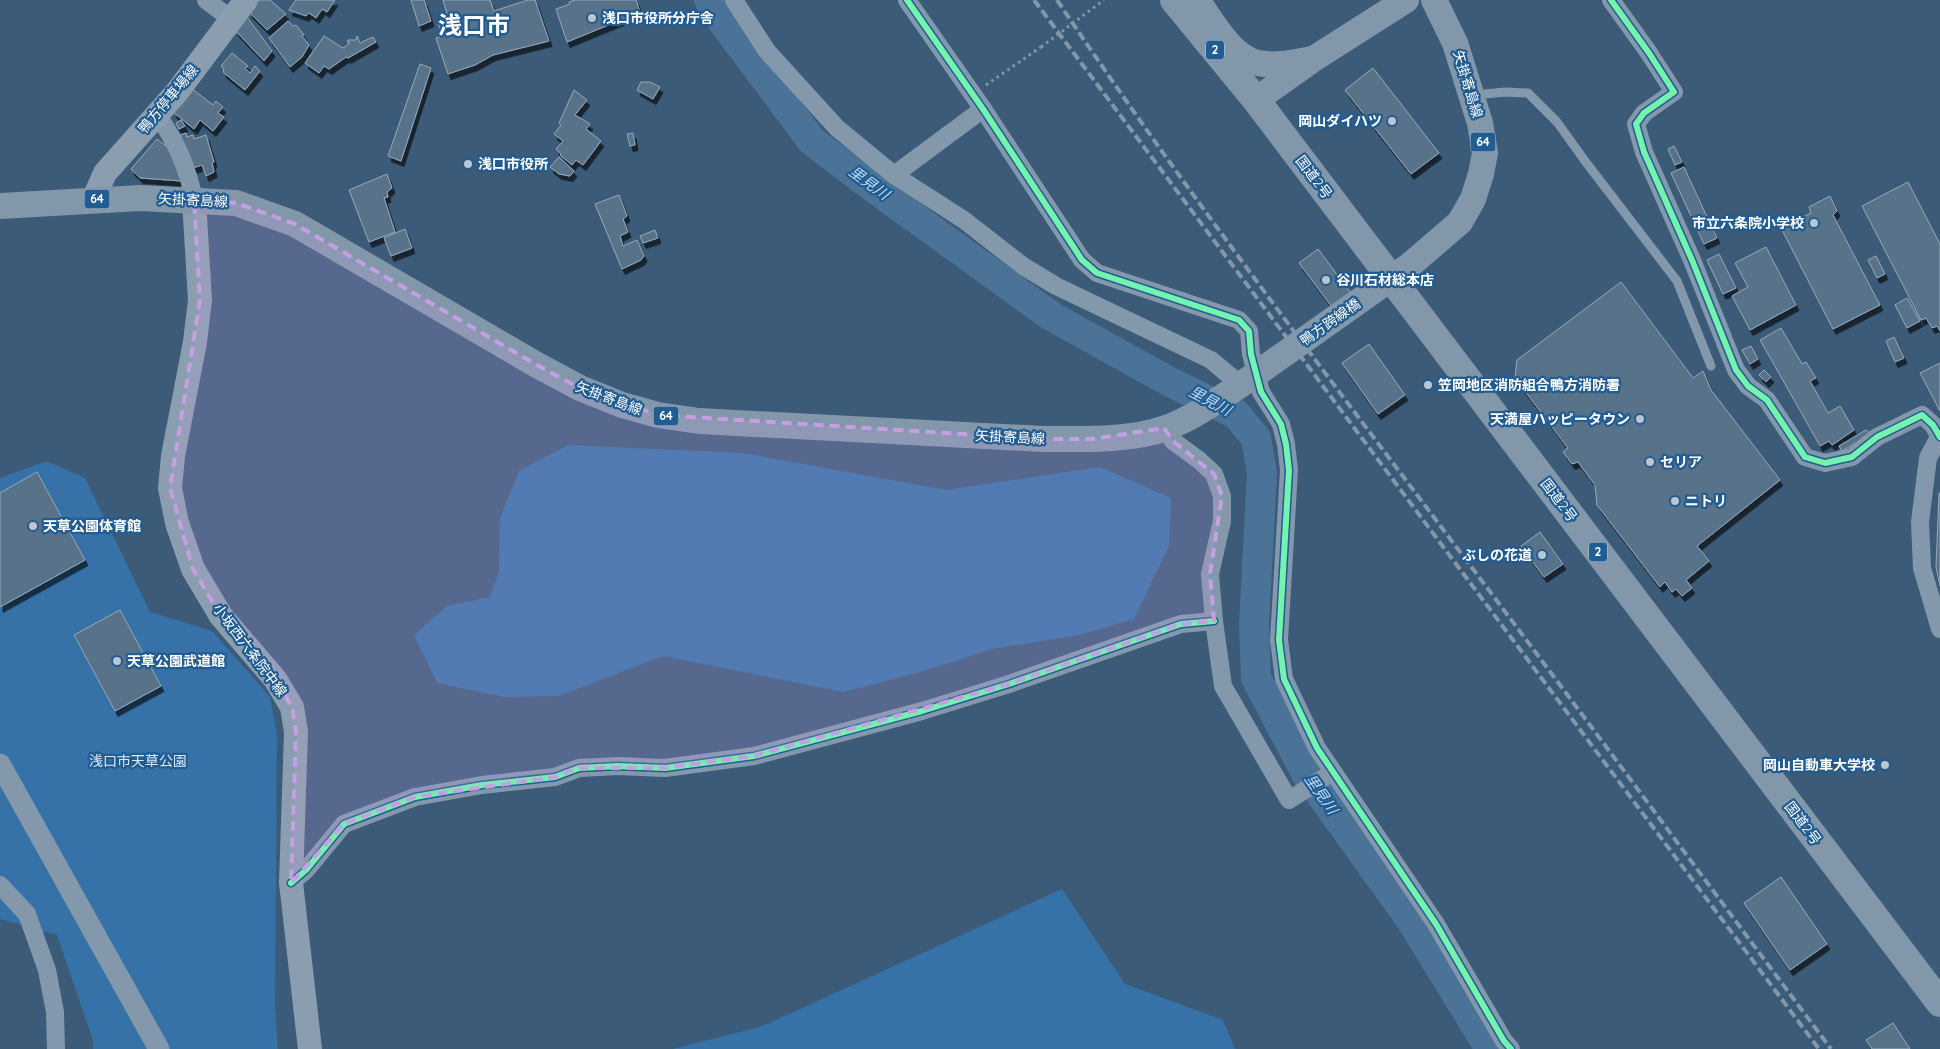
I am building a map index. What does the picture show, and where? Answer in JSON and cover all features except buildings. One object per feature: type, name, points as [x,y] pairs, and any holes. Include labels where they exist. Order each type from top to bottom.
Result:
[{"type":"highway","name":"国道2号","points":[[1174,0],[1256,100],[1940,1003]]},
{"type":"main road","name":"鴨方停車場線","points":[[93,200],[105,173],[177,92],[246,0]]},
{"type":"main road","points":[[1197,0],[1238,55],[1258,63],[1269,64],[1282,64],[1316,58]]},
{"type":"main road","points":[[1256,100],[1316,58],[1406,0]]},
{"type":"main road","name":"矢掛寄島線","points":[[1410,265],[1460,222],[1473,199],[1485,153],[1480,123],[1455,43],[1434,0]]},
{"type":"main road","name":"矢掛寄島線","points":[[0,206],[140,198],[236,203],[296,224],[537,365],[580,388],[622,405],[658,415],[699,421],[1043,439],[1092,439],[1132,435],[1175,424],[1240,385]]},
{"type":"main road","name":"小坂西六条院中線","points":[[194,200],[200,300],[195,342],[173,456],[170,488],[177,523],[193,569],[221,616],[275,679],[292,707],[296,740],[291,883],[310,1049]]},
{"type":"main road","name":"鴨方跨線橋","points":[[1240,385],[1410,265]]},
{"type":"street","points":[[206,0],[231,19]]},
{"type":"street","points":[[734,0],[767,51],[838,128],[894,175],[964,220],[1024,266],[1056,286],[1211,360],[1240,385]]},
{"type":"street","points":[[907,0],[973,94],[1082,260],[1097,273],[1239,320],[1250,331],[1251,354],[1261,392],[1281,424],[1289,470],[1279,640],[1284,679],[1316,748],[1436,924],[1504,1041],[1511,1049]]},
{"type":"street","points":[[1611,0],[1674,92],[1644,113],[1636,124],[1644,152],[1692,260],[1736,370],[1748,386],[1767,400],[1805,457],[1825,463],[1852,456],[1877,438],[1922,415],[1933,425],[1939,437],[1928,458],[1920,522],[1922,568],[1940,629]]},
{"type":"street","points":[[894,175],[983,109]]},
{"type":"street","points":[[157,114],[174,140],[188,171],[194,200]]},
{"type":"street","points":[[1175,424],[1173,442],[1200,460],[1214,474],[1222,496],[1222,521],[1210,574],[1223,686],[1290,800],[1332,772]]},
{"type":"street","points":[[291,883],[306,870],[344,824],[415,797],[482,785],[555,777],[578,768],[618,766],[665,768],[754,756],[922,711],[1010,684],[1181,624],[1214,621]]},
{"type":"street","points":[[0,764],[158,1049]]},
{"type":"street","points":[[0,885],[27,914],[47,970],[55,1012],[56,1049]]},
{"type":"lane","points":[[1471,95],[1505,92],[1528,93],[1557,122],[1678,281],[1711,366]]},
{"type":"path","points":[[973,94],[1104,0]]},
{"type":"highlighted area","points":[[194,200],[236,203],[295,224],[537,365],[580,388],[658,415],[1043,439],[1092,439],[1164,428],[1173,441],[1214,474],[1222,496],[1210,574],[1214,621],[1181,624],[1009,684],[754,756],[665,768],[579,768],[555,777],[415,797],[344,824],[291,883],[296,732],[292,707],[275,679],[221,616],[193,569],[170,488],[200,300]]},
{"type":"green space","points":[[568,445],[743,453],[946,490],[1100,467],[1171,498],[1169,546],[1134,619],[1079,635],[992,649],[921,672],[843,692],[663,656],[559,696],[504,697],[437,683],[414,635],[447,606],[490,597],[499,572],[500,518],[519,471]]},
{"type":"green space","name":"浅口市天草公園","points":[[47,461],[85,478],[150,612],[212,631],[270,697],[277,734],[275,1005],[278,1049],[93,1049],[93,1040],[57,935],[0,919],[0,478]]},
{"type":"green space","points":[[1062,889],[1125,984],[1223,1020],[1235,1049],[673,1049],[763,1026]]},
{"type":"waterway","name":"里見川","points":[[709,0],[723,22],[812,141],[1051,316],[1170,382],[1236,414],[1256,438],[1262,473],[1254,624],[1256,678],[1307,775],[1411,920],[1490,1049]]},
{"type":"railway","points":[[1034,0],[1819,1049]]},
{"type":"railway","points":[[1057,0],[1152,137],[1250,273],[1547,667],[1831,1049]]},
{"type":"cycle path","points":[[907,0],[983,109],[1082,260],[1097,273],[1239,320],[1249,331],[1251,354],[1261,392],[1281,424],[1289,470],[1279,640],[1284,679],[1317,748],[1436,924],[1504,1041],[1511,1049]]},
{"type":"cycle path","points":[[1611,0],[1674,92],[1644,113],[1636,124],[1644,152],[1692,260],[1736,370],[1748,386],[1767,400],[1805,457],[1825,463],[1852,457],[1877,437],[1922,415],[1933,425],[1940,437]]},
{"type":"cycle path","points":[[291,883],[306,870],[344,824],[415,797],[482,785],[555,777],[579,768],[618,766],[665,768],[754,756],[922,711],[1009,684],[1181,624],[1214,621]]},
{"type":"place","name":"浅口市役所分庁舎","points":[[592,18]]},
{"type":"place","name":"岡山ダイハツ","points":[[1392,121]]},
{"type":"place","name":"浅口市役所","points":[[468,164]]},
{"type":"place","name":"市立六条院小学校","points":[[1814,223]]},
{"type":"place","name":"谷川石材総本店","points":[[1326,280]]},
{"type":"place","name":"笠岡地区消防組合鴨方消防署","points":[[1428,385]]},
{"type":"place","name":"天満屋ハッピータウン","points":[[1640,419]]},
{"type":"place","name":"セリア","points":[[1650,462]]},
{"type":"place","name":"ニトリ","points":[[1675,501]]},
{"type":"place","name":"天草公園体育館","points":[[33,526]]},
{"type":"place","name":"ぶしの花道","points":[[1542,555]]},
{"type":"place","name":"天草公園武道館","points":[[117,661]]},
{"type":"place","name":"岡山自動車大学校","points":[[1885,765]]},
{"type":"district","name":"浅口市","points":[[474,26]]}]
